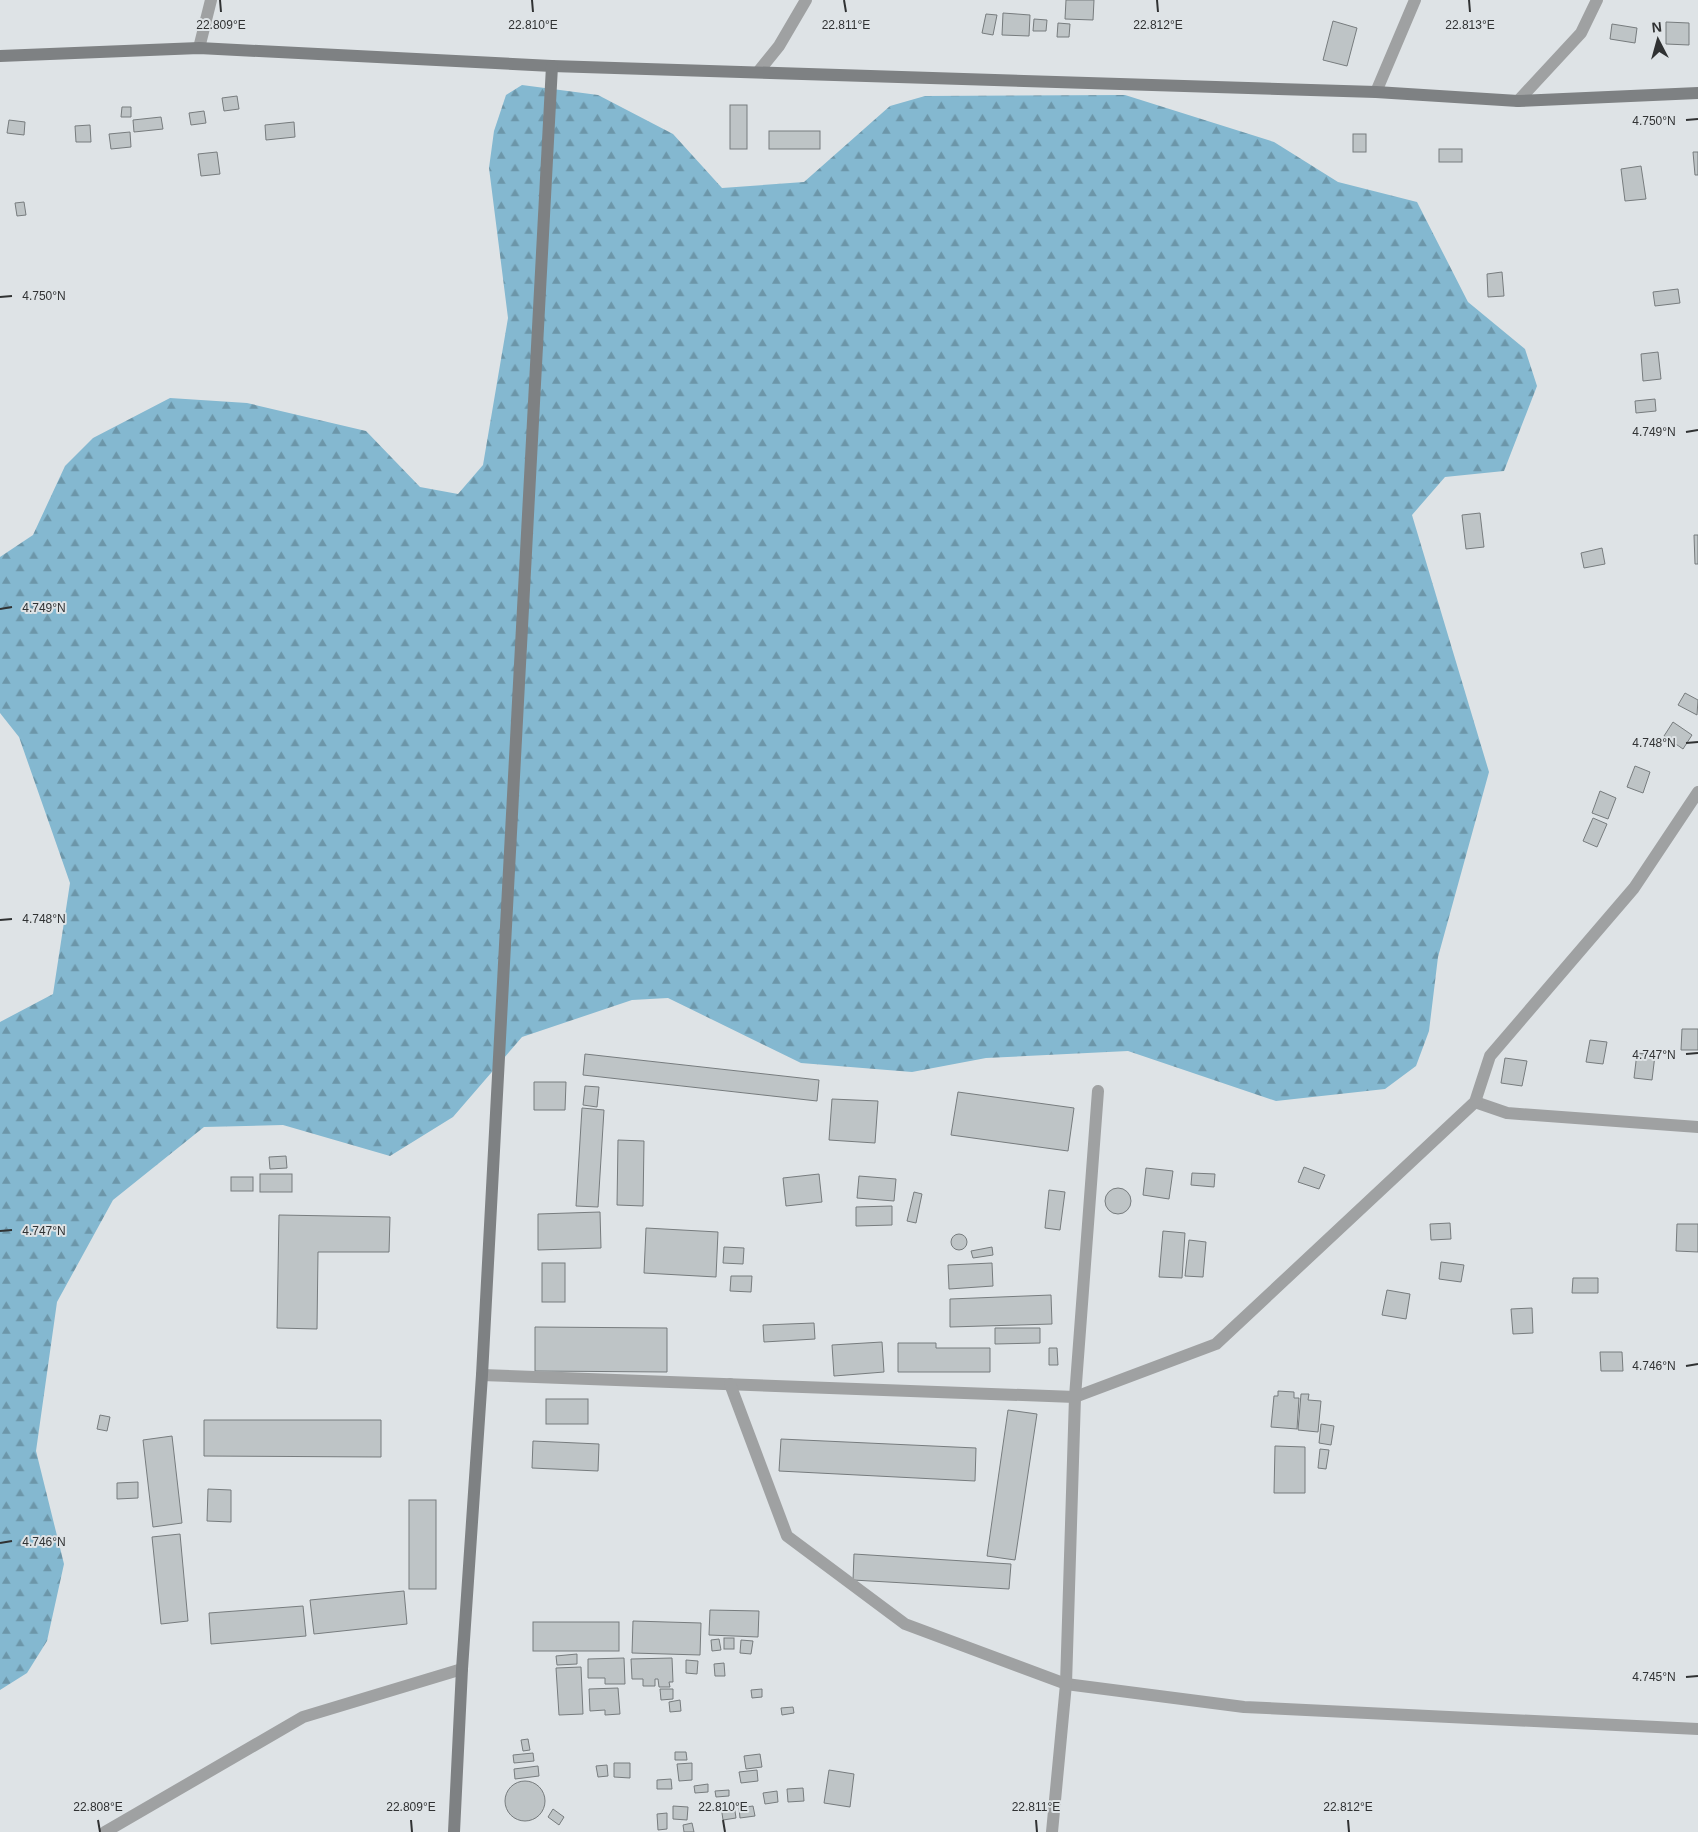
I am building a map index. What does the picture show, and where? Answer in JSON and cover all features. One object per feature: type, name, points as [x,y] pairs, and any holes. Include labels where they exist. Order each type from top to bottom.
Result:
[{"type":"street","points":[[199,48],[211,0]]},
{"type":"street","points":[[758,72],[779,46],[806,0]]},
{"type":"street","points":[[1376,92],[1416,0]]},
{"type":"street","points":[[1518,101],[1581,34],[1596,0]]},
{"type":"street","points":[[0,56],[199,48],[552,66],[1376,92],[1518,101],[1698,93]]},
{"type":"street","points":[[454,1832],[462,1669],[482,1375],[552,66]]},
{"type":"street","points":[[482,1375],[1075,1397],[1216,1344],[1475,1102],[1490,1056],[1634,888],[1698,792]]},
{"type":"street","points":[[1052,1832],[1066,1684],[1075,1397],[1098,1092]]},
{"type":"street","points":[[1475,1102],[1507,1113],[1698,1127]]},
{"type":"street","points":[[730,1384],[788,1536],[905,1624],[1066,1684],[1244,1707],[1698,1728]]},
{"type":"street","points":[[105,1832],[303,1717],[462,1669]]},
{"type":"green space","points":[[522,85],[598,95],[673,134],[722,188],[804,182],[890,106],[925,96],[1125,95],[1274,142],[1338,182],[1417,202],[1468,302],[1525,349],[1537,386],[1504,471],[1445,477],[1412,515],[1489,772],[1438,957],[1429,1031],[1416,1066],[1385,1089],[1276,1101],[1128,1051],[986,1058],[912,1072],[801,1063],[668,998],[632,1000],[522,1037],[453,1117],[390,1156],[283,1125],[204,1127],[113,1200],[57,1302],[36,1451],[64,1564],[47,1641],[27,1673],[0,1690],[0,1022],[53,994],[70,883],[19,737],[0,713],[0,557],[33,535],[65,466],[93,438],[170,398],[247,403],[366,431],[420,487],[458,494],[483,465],[508,318],[489,168],[494,131],[506,95]]},
{"type":"building","points":[[1066,0],[1094,0],[1093,20],[1065,19]]},
{"type":"building","points":[[1003,13],[1030,15],[1029,36],[1002,35]]},
{"type":"building","points":[[986,14],[997,15],[993,35],[982,33]]},
{"type":"building","points":[[1034,19],[1047,20],[1046,31],[1033,31]]},
{"type":"building","points":[[1333,21],[1357,28],[1347,66],[1323,60]]},
{"type":"building","points":[[1666,22],[1689,23],[1689,45],[1666,44]]},
{"type":"building","points":[[1058,23],[1070,24],[1069,37],[1057,37]]},
{"type":"building","points":[[1612,24],[1637,28],[1635,43],[1610,39]]},
{"type":"building","points":[[237,96],[239,109],[224,111],[222,98]]},
{"type":"building","points":[[730,105],[747,105],[747,149],[730,149]]},
{"type":"building","points":[[122,107],[131,107],[131,117],[121,117]]},
{"type":"building","points":[[204,111],[206,123],[191,125],[189,113]]},
{"type":"building","points":[[161,117],[163,129],[134,132],[133,120]]},
{"type":"building","points":[[9,120],[25,122],[24,135],[7,133]]},
{"type":"building","points":[[294,122],[295,137],[266,140],[265,125]]},
{"type":"building","points":[[90,125],[91,142],[76,142],[75,126]]},
{"type":"building","points":[[769,131],[820,131],[820,149],[769,149]]},
{"type":"building","points":[[130,132],[131,147],[111,149],[109,134]]},
{"type":"building","points":[[1353,134],[1366,134],[1366,152],[1353,152]]},
{"type":"building","points":[[1439,149],[1462,149],[1462,162],[1439,162]]},
{"type":"building","points":[[217,152],[220,174],[201,176],[198,154]]},
{"type":"building","points":[[1693,152],[1698,152],[1698,175],[1695,175]]},
{"type":"building","points":[[1641,166],[1646,199],[1625,201],[1621,169]]},
{"type":"building","points":[[24,202],[26,215],[17,216],[15,203]]},
{"type":"building","points":[[1502,272],[1504,296],[1488,297],[1487,274]]},
{"type":"building","points":[[1678,289],[1680,303],[1655,306],[1653,292]]},
{"type":"building","points":[[1658,352],[1661,379],[1643,381],[1641,354]]},
{"type":"building","points":[[1655,399],[1656,411],[1636,413],[1635,401]]},
{"type":"building","points":[[1480,513],[1484,547],[1466,549],[1462,515]]},
{"type":"building","points":[[1694,535],[1698,535],[1698,564],[1695,564]]},
{"type":"building","points":[[1602,548],[1605,564],[1584,568],[1581,553]]},
{"type":"building","points":[[1685,693],[1698,700],[1697,715],[1678,705]]},
{"type":"building","points":[[1673,722],[1692,735],[1683,749],[1664,736]]},
{"type":"building","points":[[1635,766],[1650,772],[1643,793],[1627,787]]},
{"type":"building","points":[[1600,791],[1616,798],[1608,819],[1592,813]]},
{"type":"building","points":[[1593,818],[1607,824],[1597,847],[1583,841]]},
{"type":"building","points":[[1682,1029],[1698,1029],[1698,1050],[1681,1050]]},
{"type":"building","points":[[1590,1040],[1607,1042],[1603,1064],[1586,1062]]},
{"type":"building","points":[[1637,1053],[1655,1055],[1652,1080],[1634,1078]]},
{"type":"building","points":[[585,1054],[819,1080],[817,1101],[583,1075]]},
{"type":"building","points":[[1505,1058],[1527,1061],[1522,1086],[1501,1083]]},
{"type":"building","points":[[534,1082],[566,1082],[565,1110],[534,1110]]},
{"type":"building","points":[[585,1086],[599,1087],[597,1107],[583,1105]]},
{"type":"building","points":[[958,1092],[1074,1108],[1068,1151],[951,1135]]},
{"type":"building","points":[[832,1099],[878,1101],[875,1143],[829,1140]]},
{"type":"building","points":[[582,1108],[604,1110],[598,1207],[576,1206]]},
{"type":"building","points":[[618,1140],[644,1141],[643,1206],[617,1205]]},
{"type":"building","points":[[286,1156],[287,1168],[270,1169],[269,1157]]},
{"type":"building","points":[[1304,1167],[1325,1175],[1319,1189],[1298,1182]]},
{"type":"building","points":[[1146,1168],[1173,1171],[1169,1199],[1143,1195]]},
{"type":"building","points":[[1192,1173],[1215,1174],[1214,1187],[1191,1185]]},
{"type":"building","points":[[260,1174],[292,1174],[292,1192],[260,1192]]},
{"type":"building","points":[[819,1174],[822,1202],[786,1206],[783,1178]]},
{"type":"building","points":[[859,1176],[896,1179],[894,1201],[857,1198]]},
{"type":"building","points":[[231,1177],[253,1177],[253,1191],[231,1191]]},
{"type":"building","points":[[1118,1188],[1127,1192],[1131,1201],[1127,1210],[1118,1214],[1109,1210],[1105,1201],[1109,1192]]},
{"type":"building","points":[[1049,1190],[1065,1192],[1060,1230],[1045,1228]]},
{"type":"building","points":[[914,1192],[922,1194],[916,1223],[907,1221]]},
{"type":"building","points":[[892,1206],[892,1225],[856,1226],[856,1207]]},
{"type":"building","points":[[600,1212],[601,1248],[538,1250],[538,1214]]},
{"type":"building","points":[[279,1215],[390,1217],[389,1252],[318,1252],[317,1329],[277,1328]]},
{"type":"building","points":[[1450,1223],[1451,1239],[1431,1240],[1430,1224]]},
{"type":"building","points":[[1677,1224],[1698,1224],[1698,1252],[1676,1251]]},
{"type":"building","points":[[646,1228],[718,1232],[716,1277],[644,1273]]},
{"type":"building","points":[[1163,1231],[1185,1233],[1182,1278],[1159,1277]]},
{"type":"building","points":[[959,1234],[965,1236],[967,1242],[965,1248],[959,1250],[953,1248],[951,1242],[953,1236]]},
{"type":"building","points":[[1189,1240],[1206,1242],[1203,1277],[1185,1276]]},
{"type":"building","points":[[724,1247],[744,1248],[743,1264],[723,1263]]},
{"type":"building","points":[[992,1247],[993,1255],[973,1258],[971,1251]]},
{"type":"building","points":[[1441,1262],[1464,1265],[1461,1282],[1439,1279]]},
{"type":"building","points":[[542,1263],[565,1263],[565,1302],[542,1302]]},
{"type":"building","points":[[992,1263],[993,1286],[949,1289],[948,1265]]},
{"type":"building","points":[[731,1276],[752,1276],[751,1292],[730,1291]]},
{"type":"building","points":[[1573,1278],[1598,1278],[1598,1293],[1572,1293]]},
{"type":"building","points":[[1387,1290],[1410,1294],[1406,1319],[1382,1315]]},
{"type":"building","points":[[1051,1295],[1052,1324],[950,1327],[950,1299]]},
{"type":"building","points":[[1532,1308],[1533,1333],[1513,1334],[1511,1309]]},
{"type":"building","points":[[814,1323],[815,1339],[764,1342],[763,1325]]},
{"type":"building","points":[[535,1327],[667,1328],[667,1372],[535,1371]]},
{"type":"building","points":[[995,1328],[1040,1328],[1040,1343],[995,1344]]},
{"type":"building","points":[[882,1342],[884,1372],[834,1376],[832,1345]]},
{"type":"building","points":[[898,1343],[936,1343],[936,1348],[990,1348],[990,1372],[898,1372]]},
{"type":"building","points":[[1049,1348],[1057,1348],[1058,1365],[1049,1365]]},
{"type":"building","points":[[1600,1352],[1622,1352],[1623,1371],[1601,1371]]},
{"type":"building","points":[[1278,1391],[1294,1392],[1294,1398],[1299,1398],[1297,1429],[1271,1427],[1274,1396],[1278,1396]]},
{"type":"building","points":[[1301,1394],[1309,1394],[1308,1400],[1321,1401],[1318,1432],[1298,1430]]},
{"type":"building","points":[[546,1399],[588,1399],[588,1424],[546,1424]]},
{"type":"building","points":[[1008,1410],[1037,1414],[1015,1560],[987,1556]]},
{"type":"building","points":[[100,1415],[110,1417],[107,1431],[97,1429]]},
{"type":"building","points":[[204,1420],[381,1420],[381,1457],[204,1456]]},
{"type":"building","points":[[1321,1424],[1334,1426],[1331,1445],[1319,1443]]},
{"type":"building","points":[[172,1436],[182,1523],[153,1527],[143,1440]]},
{"type":"building","points":[[781,1439],[976,1448],[975,1481],[779,1471]]},
{"type":"building","points":[[533,1441],[599,1444],[598,1471],[532,1468]]},
{"type":"building","points":[[1275,1446],[1305,1447],[1305,1493],[1274,1493]]},
{"type":"building","points":[[1320,1449],[1329,1450],[1326,1469],[1318,1468]]},
{"type":"building","points":[[138,1482],[138,1498],[117,1499],[117,1483]]},
{"type":"building","points":[[208,1489],[231,1490],[231,1522],[207,1521]]},
{"type":"building","points":[[409,1500],[436,1500],[436,1589],[409,1589]]},
{"type":"building","points":[[180,1534],[188,1621],[161,1624],[152,1537]]},
{"type":"building","points":[[854,1554],[1011,1564],[1009,1589],[853,1580]]},
{"type":"building","points":[[404,1591],[407,1624],[314,1634],[310,1600]]},
{"type":"building","points":[[303,1606],[306,1636],[211,1644],[209,1613]]},
{"type":"building","points":[[710,1610],[759,1611],[758,1637],[709,1635]]},
{"type":"building","points":[[633,1621],[701,1623],[700,1655],[632,1653]]},
{"type":"building","points":[[533,1622],[619,1622],[619,1651],[533,1651]]},
{"type":"building","points":[[724,1638],[734,1638],[734,1649],[724,1649]]},
{"type":"building","points":[[719,1639],[721,1650],[712,1651],[711,1640]]},
{"type":"building","points":[[741,1640],[753,1641],[751,1654],[740,1653]]},
{"type":"building","points":[[577,1654],[577,1664],[557,1665],[556,1656]]},
{"type":"building","points":[[624,1658],[625,1684],[605,1684],[605,1678],[588,1678],[588,1659]]},
{"type":"building","points":[[672,1658],[673,1682],[669,1682],[670,1687],[659,1687],[658,1679],[655,1679],[655,1686],[643,1686],[643,1679],[632,1679],[631,1659]]},
{"type":"building","points":[[686,1660],[698,1661],[697,1674],[686,1673]]},
{"type":"building","points":[[724,1663],[725,1676],[715,1676],[714,1664]]},
{"type":"building","points":[[581,1667],[583,1714],[559,1715],[556,1668]]},
{"type":"building","points":[[618,1688],[620,1714],[605,1715],[605,1710],[590,1711],[589,1689]]},
{"type":"building","points":[[660,1689],[673,1689],[673,1699],[661,1700]]},
{"type":"building","points":[[762,1689],[762,1697],[752,1698],[751,1690]]},
{"type":"building","points":[[680,1700],[681,1711],[670,1712],[669,1702]]},
{"type":"building","points":[[793,1707],[794,1713],[782,1715],[781,1708]]},
{"type":"building","points":[[528,1739],[530,1750],[523,1751],[521,1740]]},
{"type":"building","points":[[675,1752],[686,1752],[687,1760],[675,1760]]},
{"type":"building","points":[[533,1753],[534,1761],[514,1763],[513,1755]]},
{"type":"building","points":[[760,1754],[762,1767],[746,1769],[744,1756]]},
{"type":"building","points":[[614,1763],[630,1763],[630,1778],[614,1777]]},
{"type":"building","points":[[692,1763],[692,1780],[679,1781],[677,1764]]},
{"type":"building","points":[[607,1765],[608,1776],[598,1777],[596,1766]]},
{"type":"building","points":[[538,1766],[539,1776],[515,1779],[514,1769]]},
{"type":"building","points":[[757,1770],[758,1781],[741,1783],[739,1772]]},
{"type":"building","points":[[829,1770],[854,1774],[850,1807],[824,1803]]},
{"type":"building","points":[[671,1779],[672,1789],[657,1789],[657,1780]]},
{"type":"building","points":[[521,1781],[529,1781],[536,1784],[542,1790],[545,1801],[542,1812],[536,1818],[529,1821],[521,1821],[514,1818],[508,1812],[505,1805],[505,1797],[508,1790],[514,1784]]},
{"type":"building","points":[[708,1784],[708,1792],[695,1793],[694,1786]]},
{"type":"building","points":[[803,1788],[804,1801],[788,1802],[787,1789]]},
{"type":"building","points":[[729,1790],[729,1796],[716,1797],[715,1791]]},
{"type":"building","points":[[777,1791],[778,1802],[765,1804],[763,1793]]},
{"type":"building","points":[[734,1804],[736,1818],[723,1820],[721,1806]]},
{"type":"building","points":[[673,1806],[688,1807],[687,1820],[673,1819]]},
{"type":"building","points":[[753,1806],[755,1816],[740,1818],[739,1808]]},
{"type":"building","points":[[553,1809],[564,1817],[559,1825],[548,1817]]},
{"type":"building","points":[[667,1813],[667,1829],[658,1830],[657,1814]]},
{"type":"building","points":[[692,1823],[694,1832],[684,1832],[683,1825]]}]
